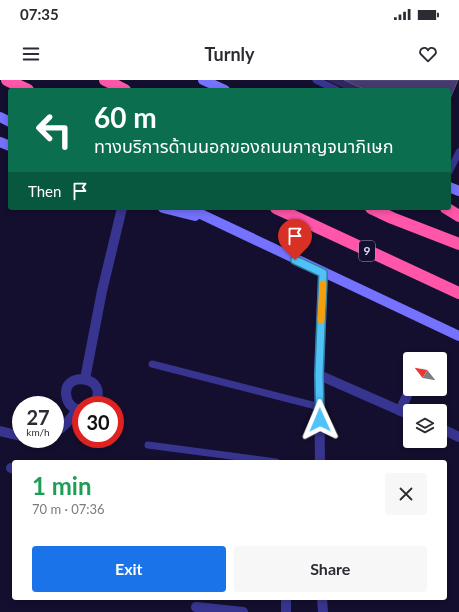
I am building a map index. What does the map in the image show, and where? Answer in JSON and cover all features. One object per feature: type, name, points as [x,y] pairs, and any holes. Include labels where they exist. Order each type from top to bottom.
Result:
[{"type":"highway","points":[[7,80],[24,88]]},
{"type":"highway","points":[[105,80],[121,88]]},
{"type":"highway","name":"9","points":[[280,210],[459,293]]},
{"type":"highway","points":[[375,210],[459,244]]},
{"type":"highway","points":[[449,210],[459,216]]},
{"type":"main road","points":[[171,210],[212,220]]},
{"type":"main road","points":[[192,210],[459,336]]},
{"type":"street","points":[[85,379],[102,291],[122,210]]},
{"type":"street","points":[[320,460],[319,375],[323,273]]},
{"type":"street","points":[[319,375],[403,412]]},
{"type":"street","points":[[72,406],[69,404],[67,398],[68,387],[75,380],[89,380],[96,387],[97,396]]},
{"type":"street","points":[[400,411],[407,396]]},
{"type":"street","points":[[64,427],[72,418]]},
{"type":"street","points":[[0,431],[12,434]]},
{"type":"street","points":[[447,431],[459,437]]},
{"type":"street","points":[[286,600],[286,612]]},
{"type":"street","points":[[322,600],[323,612]]},
{"type":"street","points":[[196,607],[243,612]]},
{"type":"lane","points":[[316,80],[333,88]]},
{"type":"lane","points":[[451,168],[459,152]]},
{"type":"lane","points":[[152,364],[320,407]]},
{"type":"lane","points":[[148,445],[261,460]]},
{"type":"building","points":[[344,80],[458,80],[451,96],[451,88],[362,88]]},
{"type":"slow traffic","points":[[321,320],[323,284]]},
{"type":"route","points":[[295,260],[323,273],[319,375],[320,420]]}]
